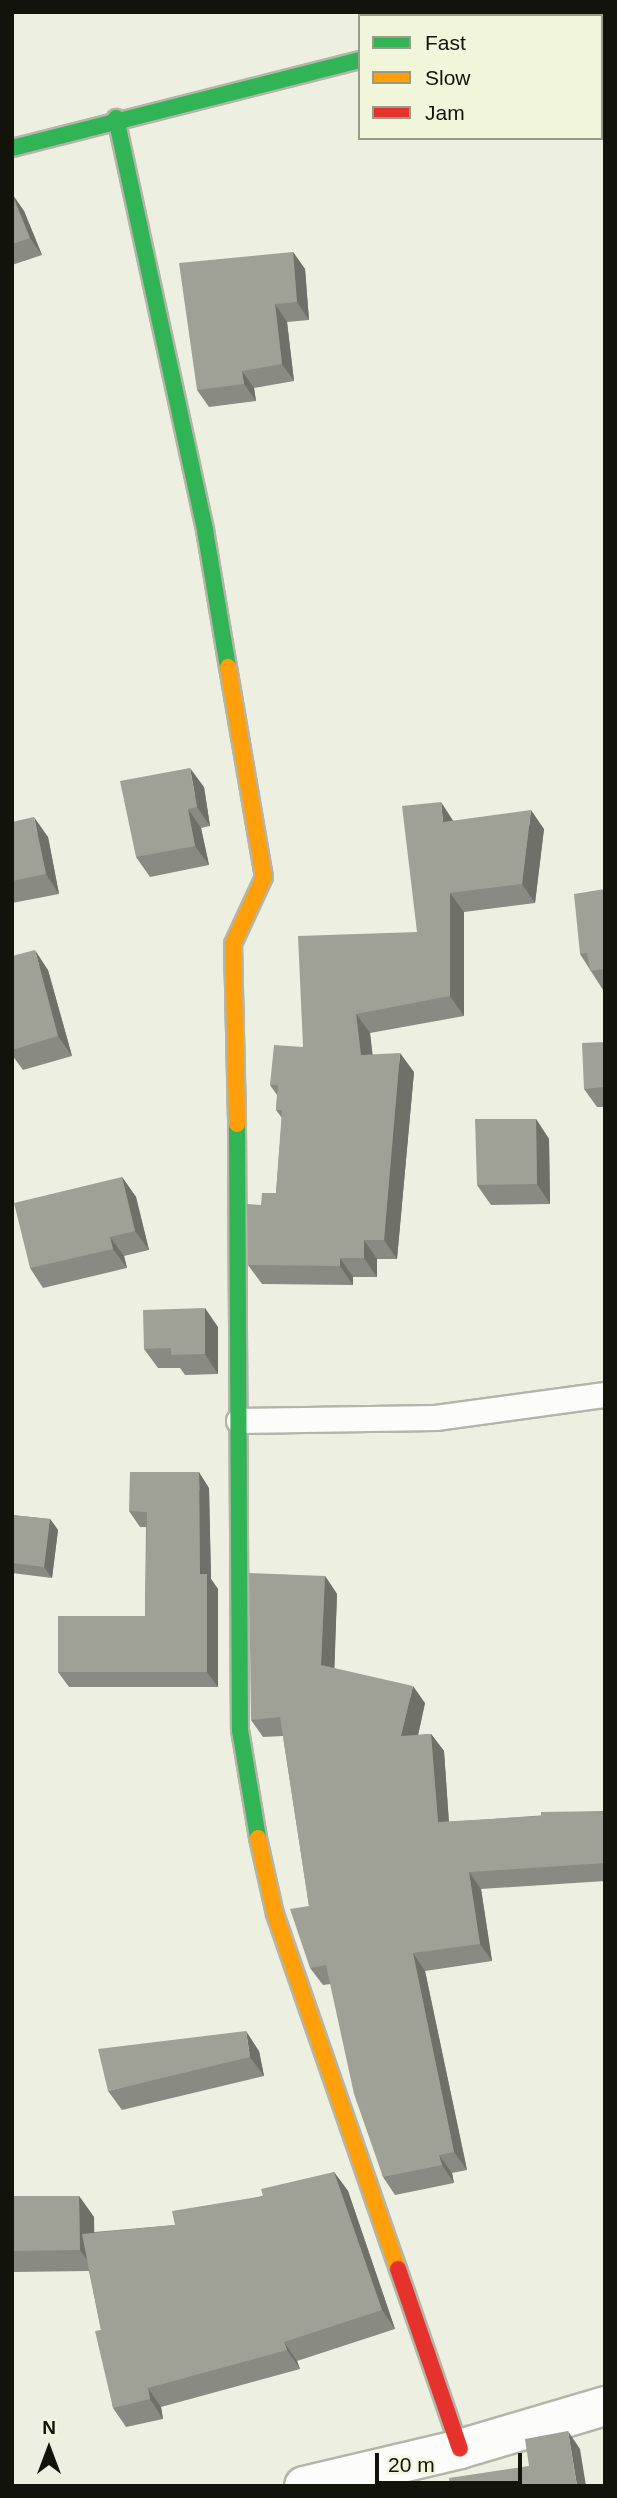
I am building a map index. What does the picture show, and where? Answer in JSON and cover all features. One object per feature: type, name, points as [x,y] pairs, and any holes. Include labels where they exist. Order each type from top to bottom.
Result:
[{"type":"street","points":[[12,148],[116,118],[358,60]]},
{"type":"street","points":[[116,118],[205,530],[264,877],[233,944],[240,1730],[251,1809],[275,1914],[460,2449]]},
{"type":"street","points":[[304,2486],[460,2449],[605,2406]]},
{"type":"lane","points":[[239,1421],[436,1418],[605,1395]]},
{"type":"building","points":[[12,195],[30,238],[12,244]]},
{"type":"building","points":[[293,252],[297,302],[275,304],[282,364],[242,371],[244,384],[197,390],[179,263]]},
{"type":"building","points":[[190,768],[197,807],[188,809],[195,846],[136,857],[120,781]]},
{"type":"building","points":[[441,802],[443,822],[531,810],[522,884],[450,893],[450,996],[356,1014],[361,1055],[400,1053],[384,1240],[364,1240],[364,1258],[340,1258],[340,1266],[248,1265],[247,1204],[261,1205],[262,1193],[276,1193],[282,1110],[276,1110],[278,1085],[270,1085],[274,1045],[303,1047],[298,936],[417,932],[402,806]]},
{"type":"building","points":[[34,817],[46,874],[12,881],[12,822]]},
{"type":"building","points":[[605,889],[605,969],[590,971],[587,953],[580,954],[574,894]]},
{"type":"building","points":[[35,950],[58,1036],[12,1050],[12,956]]},
{"type":"building","points":[[605,1042],[605,1087],[584,1089],[582,1043]]},
{"type":"building","points":[[475,1119],[536,1119],[537,1184],[477,1185]]},
{"type":"building","points":[[122,1177],[135,1231],[110,1237],[113,1249],[30,1268],[14,1203]]},
{"type":"building","points":[[205,1308],[205,1354],[171,1355],[171,1348],[144,1349],[143,1310]]},
{"type":"building","points":[[130,1472],[199,1472],[200,1574],[207,1574],[207,1672],[58,1672],[58,1616],[145,1616],[147,1512],[129,1511]]},
{"type":"building","points":[[12,1515],[50,1519],[44,1567],[12,1563]]},
{"type":"building","points":[[249,1573],[325,1576],[321,1665],[413,1686],[401,1736],[431,1734],[438,1822],[541,1816],[541,1812],[605,1811],[605,1863],[469,1872],[480,1944],[413,1953],[454,2152],[439,2155],[442,2165],[383,2177],[354,2094],[326,1965],[310,1968],[290,1909],[309,1906],[280,1717],[251,1720]]},
{"type":"building","points":[[246,2031],[250,2057],[108,2091],[98,2049]]},
{"type":"building","points":[[334,2172],[382,2310],[284,2342],[287,2350],[148,2388],[150,2399],[113,2408],[95,2331],[101,2330],[82,2234],[175,2225],[172,2211],[263,2196],[261,2189]]},
{"type":"building","points":[[12,2196],[79,2196],[80,2250],[12,2251]]},
{"type":"building","points":[[568,2431],[577,2486],[450,2486],[449,2478],[529,2466],[525,2439]]},
{"type":"traffic: fast","points":[[12,148],[358,61]]},
{"type":"traffic: fast","points":[[116,118],[205,530],[228,667]]},
{"type":"traffic: fast","points":[[237,1124],[240,1730],[258,1838]]},
{"type":"traffic: slow","points":[[552,14],[560,12]]},
{"type":"traffic: slow","points":[[228,667],[264,877],[233,944],[237,1124]]},
{"type":"traffic: slow","points":[[258,1838],[275,1914],[398,2269]]},
{"type":"traffic: jam","points":[[398,2269],[460,2449]]}]
